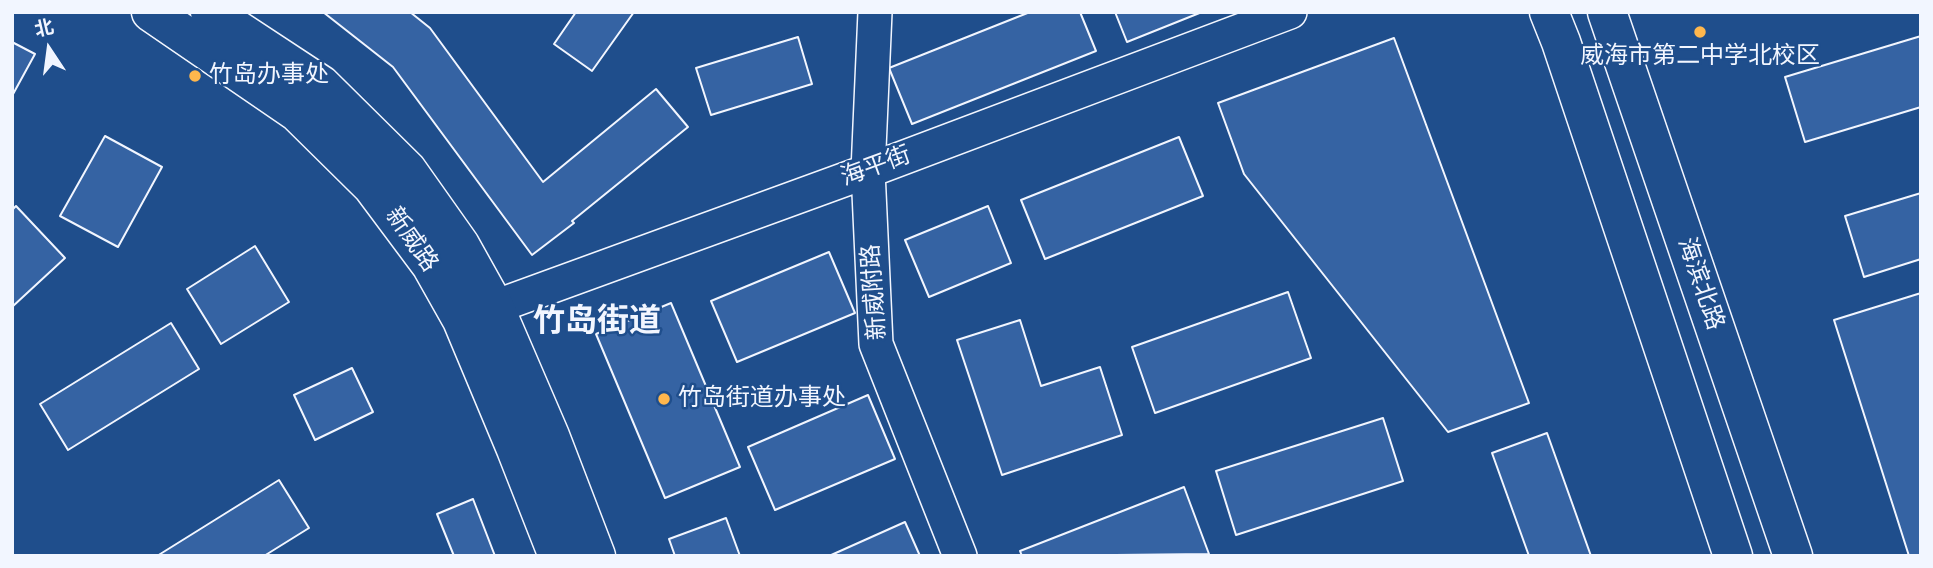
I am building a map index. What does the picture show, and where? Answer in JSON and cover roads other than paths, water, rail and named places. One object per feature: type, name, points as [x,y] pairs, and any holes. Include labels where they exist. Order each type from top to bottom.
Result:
[{"type":"main road","name":"新威路","points":[[151,12],[297,112],[372,186],[432,265],[478,313],[550,436],[596,556]]},
{"type":"main road","name":"新威路","points":[[210,12],[321,85],[407,170],[460,245],[516,449],[558,556]]},
{"type":"main road","points":[[1549,12],[1733,556]]},
{"type":"main road","name":"海滨北路","points":[[1607,12],[1793,556]]},
{"type":"street","name":"新威附路","points":[[875,12],[868,171],[876,344],[960,556]]},
{"type":"street","name":"海平街","points":[[478,313],[868,171],[1290,12]]},
{"type":"place","name":"威海市第二中学北校区","points":[[1700,32]]},
{"type":"place","name":"竹岛办事处","points":[[195,76]]},
{"type":"place","name":"竹岛街道办事处","points":[[664,399]]},
{"type":"district","name":"竹岛街道","points":[[597,323]]}]
